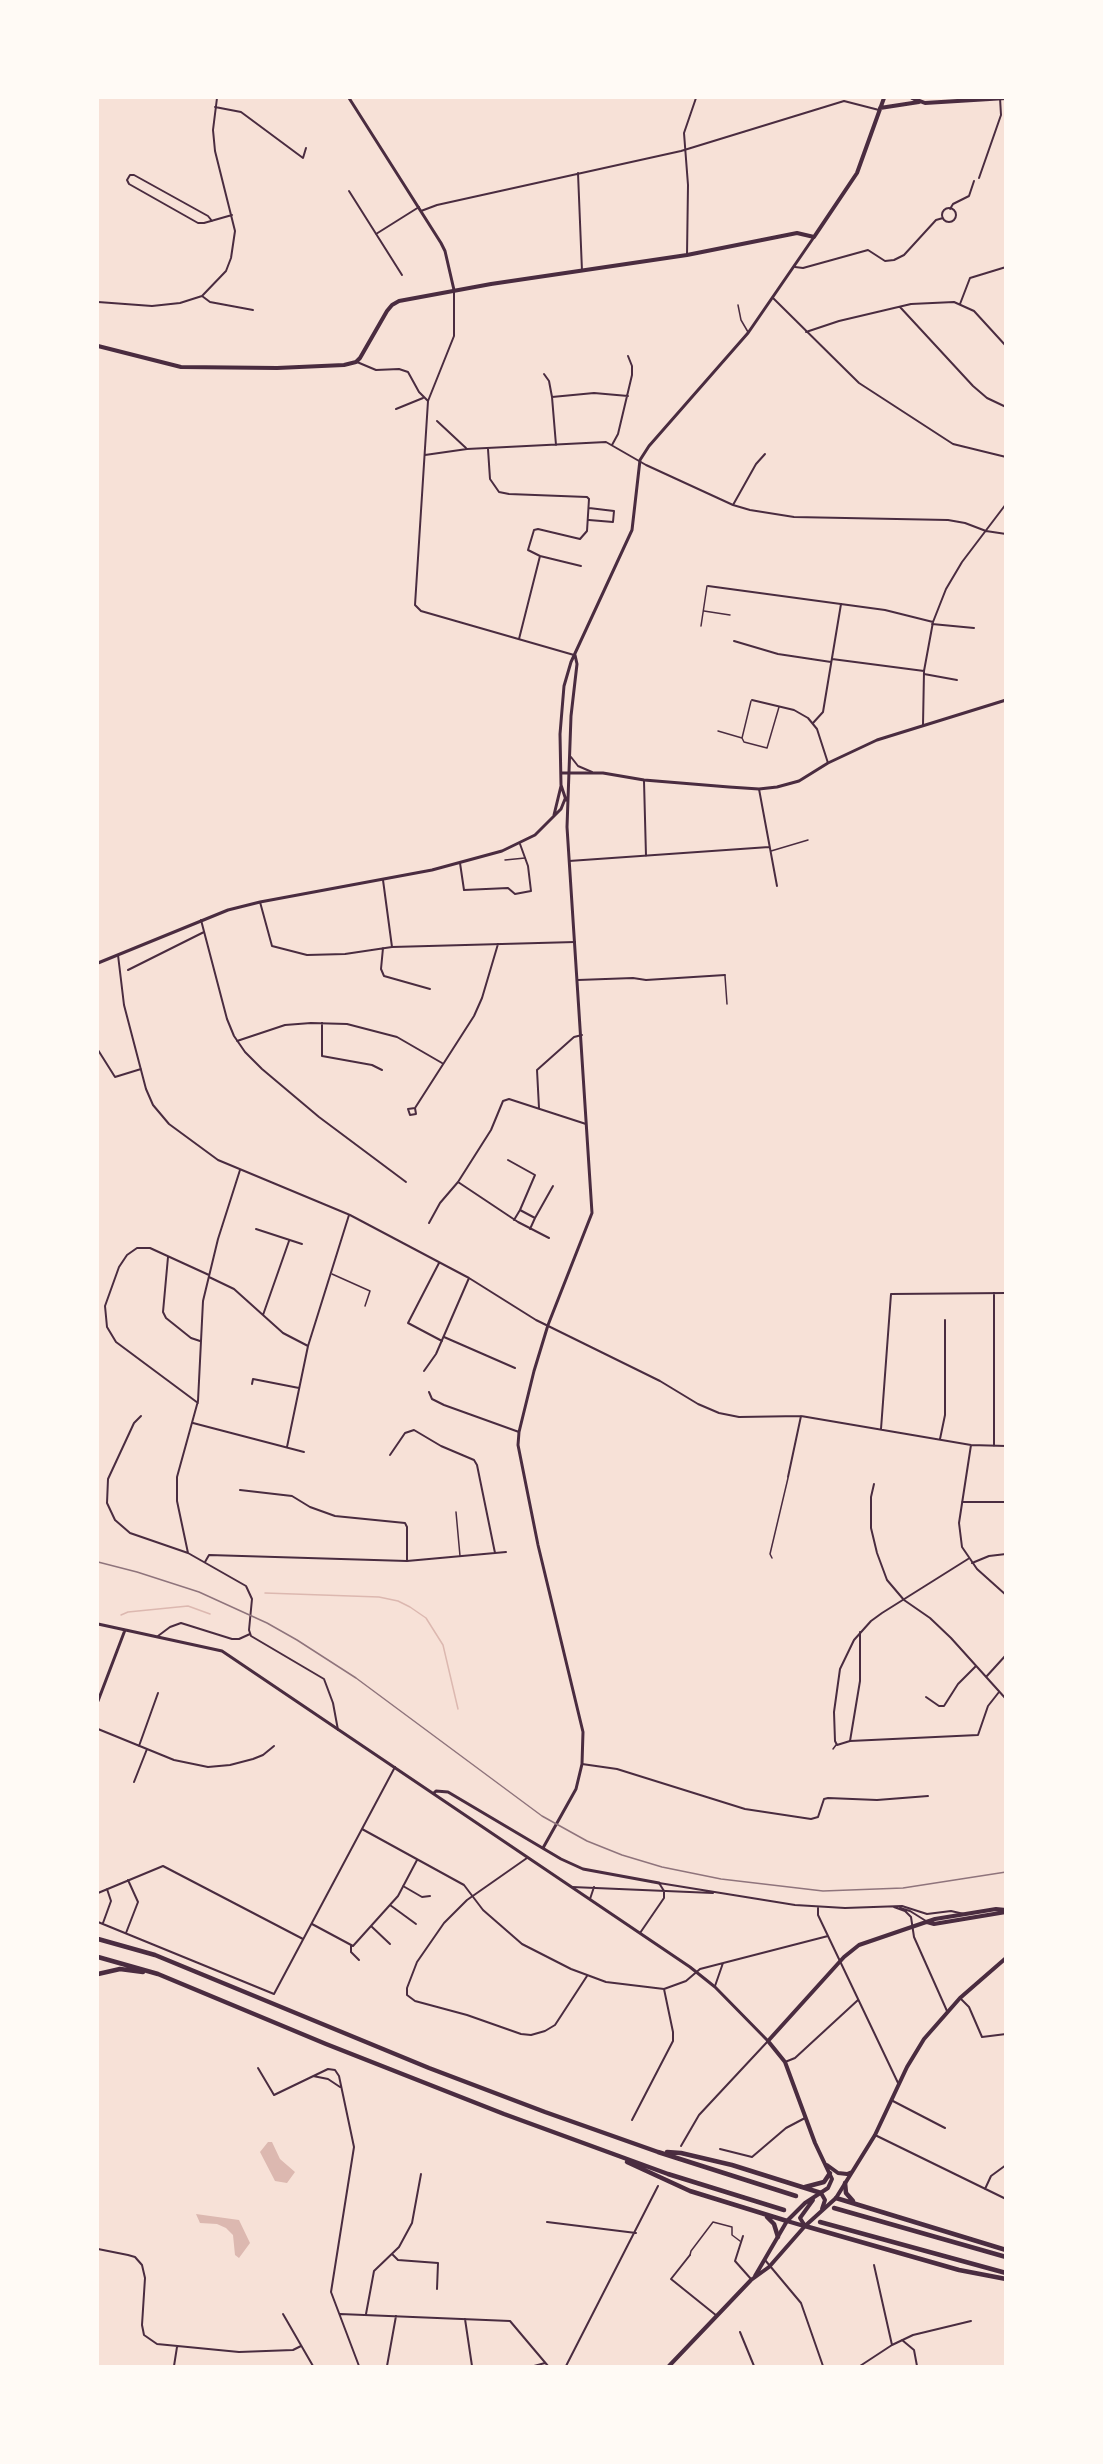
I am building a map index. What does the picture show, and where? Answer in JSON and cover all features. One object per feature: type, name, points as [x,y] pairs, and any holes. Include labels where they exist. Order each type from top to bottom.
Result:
[{"type":"highway","points":[[98,1939],[155,1955],[429,2068],[658,2152],[796,2196]]},
{"type":"highway","points":[[98,1957],[158,1974],[423,2084],[614,2155],[784,2211]]},
{"type":"highway","points":[[98,1974],[120,1970],[158,1974]]},
{"type":"highway","points":[[658,2152],[681,2153],[732,2165],[821,2193]]},
{"type":"highway","points":[[614,2155],[655,2177],[690,2191],[787,2221]]},
{"type":"highway","points":[[801,2187],[819,2185],[827,2179],[830,2173]]},
{"type":"highway","points":[[846,2183],[845,2191],[848,2197],[864,2206]]},
{"type":"highway","points":[[836,2198],[1005,2250]]},
{"type":"highway","points":[[834,2208],[1005,2257]]},
{"type":"highway","points":[[762,2214],[773,2223],[777,2237]]},
{"type":"highway","points":[[820,2222],[1005,2273]]},
{"type":"highway","points":[[805,2226],[959,2270],[1005,2279]]},
{"type":"main road","points":[[98,346],[181,367],[295,368],[344,365],[356,362],[392,304],[399,301],[454,290],[687,255],[797,233],[814,237],[857,173],[884,98]]},
{"type":"main road","points":[[912,98],[919,102]]},
{"type":"main road","points":[[879,109],[919,102],[1003,98]]},
{"type":"main road","points":[[926,1922],[934,1924],[1005,1911]]},
{"type":"main road","points":[[670,2366],[753,2278],[787,2221],[831,2184],[830,2173],[805,2118],[787,2060],[768,2041],[776,2036],[840,1962],[866,1942],[926,1922],[965,1914],[1005,1911]]},
{"type":"main road","points":[[753,2278],[769,2267],[805,2226],[836,2198],[874,2135],[924,2039],[960,1998],[1005,1958]]},
{"type":"main road","points":[[824,2163],[838,2173],[853,2172]]},
{"type":"main road","points":[[821,2193],[836,2198]]},
{"type":"main road","points":[[821,2193],[825,2200],[821,2210]]},
{"type":"main road","points":[[805,2226],[800,2218],[813,2199]]},
{"type":"main road","points":[[787,2221],[805,2226]]},
{"type":"street","points":[[98,302],[166,305],[202,296],[218,281],[230,260],[235,237],[233,215],[215,151],[217,98]]},
{"type":"street","points":[[349,98],[446,251],[454,290],[454,336],[428,401],[415,584],[416,608],[575,656]]},
{"type":"street","points":[[687,255],[685,129],[696,98]]},
{"type":"street","points":[[979,178],[1000,115],[1003,98]]},
{"type":"street","points":[[376,234],[420,209],[685,149],[844,101],[879,109]]},
{"type":"street","points":[[215,107],[240,112],[303,158],[306,148]]},
{"type":"street","points":[[578,173],[582,271]]},
{"type":"street","points":[[212,221],[134,175],[130,175],[127,180],[129,184],[198,223],[212,221],[233,215]]},
{"type":"street","points":[[943,218],[945,210],[969,196],[974,181]]},
{"type":"street","points":[[349,190],[402,275]]},
{"type":"street","points":[[943,218],[948,222],[954,220],[956,214],[950,208]]},
{"type":"street","points":[[795,267],[803,268],[868,250],[885,261],[894,260],[904,255],[936,220],[943,218]]},
{"type":"street","points":[[554,816],[561,785],[563,691],[570,662],[575,656],[632,530],[640,460],[649,446],[748,333],[814,237]]},
{"type":"street","points":[[960,304],[970,278],[1005,267]]},
{"type":"street","points":[[202,296],[210,302],[253,310]]},
{"type":"street","points":[[773,298],[851,377],[947,441],[1005,457]]},
{"type":"street","points":[[806,332],[839,321],[900,307],[929,302],[960,304],[974,311],[1005,346]]},
{"type":"street","points":[[738,304],[741,320],[748,333]]},
{"type":"street","points":[[900,307],[973,386],[987,398],[1005,407]]},
{"type":"street","points":[[612,445],[628,396],[632,366],[628,356]]},
{"type":"street","points":[[356,362],[366,368],[376,370],[399,369],[408,372],[423,398],[428,401]]},
{"type":"street","points":[[544,374],[549,381],[552,397],[556,445]]},
{"type":"street","points":[[552,397],[594,393],[628,396]]},
{"type":"street","points":[[396,409],[423,398]]},
{"type":"street","points":[[437,421],[467,449]]},
{"type":"street","points":[[425,454],[593,441],[612,445],[733,505],[783,516],[948,520],[1005,534]]},
{"type":"street","points":[[488,449],[490,479],[499,492],[587,497],[589,500],[587,531],[580,539],[538,529],[534,530],[528,550],[540,556],[580,566]]},
{"type":"street","points":[[733,505],[756,464],[765,454]]},
{"type":"street","points":[[924,725],[924,672],[933,623],[954,575],[1005,504]]},
{"type":"street","points":[[588,520],[613,522],[614,511],[589,508]]},
{"type":"street","points":[[519,639],[540,556]]},
{"type":"street","points":[[701,626],[708,586],[885,610],[933,623],[974,628]]},
{"type":"street","points":[[813,723],[823,712],[841,604]]},
{"type":"street","points":[[703,611],[730,615]]},
{"type":"street","points":[[734,641],[782,655],[924,672],[957,680]]},
{"type":"street","points":[[543,1848],[576,1790],[582,1764],[583,1732],[519,1459],[519,1432],[530,1382],[548,1325],[591,1217],[567,805],[573,692],[577,664],[575,656]]},
{"type":"street","points":[[742,738],[752,700],[779,706],[799,712],[813,723],[828,763]]},
{"type":"street","points":[[561,773],[595,773],[644,780],[759,789],[777,787],[799,781],[828,763],[877,740],[1005,700]]},
{"type":"street","points":[[718,731],[742,738],[744,742],[767,748],[779,706]]},
{"type":"street","points":[[570,757],[578,766],[595,773]]},
{"type":"street","points":[[644,780],[646,856]]},
{"type":"street","points":[[561,785],[567,805]]},
{"type":"street","points":[[98,963],[201,920],[260,902],[383,880],[460,863],[520,844],[535,835],[561,809],[568,789]]},
{"type":"street","points":[[759,789],[777,886]]},
{"type":"street","points":[[569,861],[769,849],[808,840]]},
{"type":"street","points":[[460,863],[464,890],[478,888],[483,891],[508,888],[515,894],[531,891],[526,858],[520,844]]},
{"type":"street","points":[[505,860],[526,858]]},
{"type":"street","points":[[383,880],[392,947]]},
{"type":"street","points":[[260,902],[273,946],[277,949],[317,956],[408,946],[575,942]]},
{"type":"street","points":[[201,920],[227,1019],[237,1041],[261,1069],[319,1117],[406,1182]]},
{"type":"street","points":[[128,970],[204,932]]},
{"type":"street","points":[[415,1108],[474,1016],[482,998],[498,944]]},
{"type":"street","points":[[383,948],[381,969],[384,976],[430,989]]},
{"type":"street","points":[[118,955],[124,1005],[153,1106],[160,1115],[218,1160],[350,1215],[469,1278],[548,1325],[719,1413],[739,1417],[801,1416],[972,1445],[1005,1446]]},
{"type":"street","points":[[578,980],[633,978],[645,980],[725,975],[727,1004]]},
{"type":"street","points":[[237,1041],[258,1032],[285,1025],[322,1023],[358,1026],[406,1041],[442,1063]]},
{"type":"street","points":[[322,1023],[322,1056],[372,1065],[382,1070]]},
{"type":"street","points":[[539,1108],[537,1070],[574,1037],[582,1035]]},
{"type":"street","points":[[98,1050],[115,1077],[141,1069]]},
{"type":"street","points":[[429,1223],[444,1196],[458,1182],[492,1128],[503,1101],[509,1099],[587,1124]]},
{"type":"street","points":[[508,1160],[536,1175],[514,1220]]},
{"type":"street","points":[[188,1553],[177,1501],[176,1483],[198,1403],[203,1302],[218,1239],[240,1170]]},
{"type":"street","points":[[458,1182],[514,1220],[549,1238]]},
{"type":"street","points":[[530,1229],[553,1186]]},
{"type":"street","points":[[520,1210],[535,1218]]},
{"type":"street","points":[[287,1447],[308,1346],[350,1215]]},
{"type":"street","points":[[256,1229],[303,1244]]},
{"type":"street","points":[[263,1315],[289,1240]]},
{"type":"street","points":[[198,1403],[116,1342],[105,1320],[105,1306],[110,1286],[131,1251],[144,1247],[234,1289],[290,1338],[308,1346]]},
{"type":"street","points":[[168,1257],[163,1312],[166,1318],[191,1338],[200,1341]]},
{"type":"street","points":[[439,1263],[408,1323],[442,1341]]},
{"type":"street","points":[[331,1274],[370,1292],[365,1306]]},
{"type":"street","points":[[424,1371],[444,1337],[469,1278]]},
{"type":"street","points":[[881,1429],[885,1405],[890,1296],[896,1292],[1005,1293]]},
{"type":"street","points":[[994,1293],[994,1446]]},
{"type":"street","points":[[940,1439],[945,1415],[945,1320]]},
{"type":"street","points":[[444,1337],[515,1368]]},
{"type":"street","points":[[252,1384],[253,1378],[299,1388]]},
{"type":"street","points":[[429,1392],[432,1399],[444,1405],[519,1432]]},
{"type":"street","points":[[141,1416],[134,1422],[110,1472],[106,1487],[107,1503],[115,1520],[127,1531],[188,1553],[246,1586],[251,1593],[252,1604],[249,1634],[254,1640],[324,1679],[328,1686],[338,1730]]},
{"type":"street","points":[[772,1558],[770,1554],[801,1416]]},
{"type":"street","points":[[193,1423],[304,1452]]},
{"type":"street","points":[[390,1455],[405,1434],[414,1430],[441,1446],[474,1460],[495,1553]]},
{"type":"street","points":[[972,1445],[962,1502],[960,1534],[962,1547],[968,1559],[1005,1595]]},
{"type":"street","points":[[874,1484],[870,1513],[874,1543],[887,1580],[904,1600],[940,1627],[1005,1699]]},
{"type":"street","points":[[240,1490],[292,1496],[310,1507],[335,1516],[405,1523],[407,1561]]},
{"type":"street","points":[[962,1502],[1005,1502]]},
{"type":"street","points":[[456,1512],[460,1557]]},
{"type":"street","points":[[205,1562],[209,1555],[407,1561],[506,1551]]},
{"type":"street","points":[[972,1563],[989,1556],[1005,1554]]},
{"type":"street","points":[[837,1745],[833,1735],[840,1670],[847,1651],[860,1632],[871,1621],[968,1559]]},
{"type":"street","points":[[158,1637],[170,1627],[181,1623],[232,1639],[239,1639],[249,1634]]},
{"type":"street","points":[[98,1624],[222,1651],[640,1933],[715,1987],[768,2041],[699,2115],[681,2146]]},
{"type":"street","points":[[98,1701],[125,1630]]},
{"type":"street","points":[[850,1741],[860,1681],[860,1632]]},
{"type":"street","points":[[986,1677],[1005,1654]]},
{"type":"street","points":[[926,1697],[939,1706],[944,1706],[958,1684],[976,1666]]},
{"type":"street","points":[[832,1749],[850,1741],[978,1735],[988,1706],[999,1692]]},
{"type":"street","points":[[139,1746],[158,1693]]},
{"type":"street","points":[[98,1728],[182,1763],[208,1767],[230,1765],[253,1759],[263,1755],[274,1746]]},
{"type":"street","points":[[134,1782],[147,1749]]},
{"type":"street","points":[[582,1764],[617,1769],[745,1809],[812,1819],[818,1817],[824,1799],[828,1798],[877,1800],[928,1796]]},
{"type":"street","points":[[98,1922],[274,1994],[395,1767]]},
{"type":"street","points":[[434,1793],[435,1791],[448,1792],[583,1869],[716,1893],[818,1907],[902,1906],[922,1913],[951,1911],[965,1914]]},
{"type":"street","points":[[362,1829],[464,1885],[483,1910],[522,1944],[554,1962],[587,1976],[621,1985],[664,1989],[686,1981],[696,1972],[828,1936]]},
{"type":"street","points":[[527,1858],[451,1914],[423,1952],[406,1988],[407,1995],[411,2000],[467,2015],[521,2034],[531,2035],[546,2031],[555,2025],[587,1976]]},
{"type":"street","points":[[359,1960],[351,1952],[351,1946],[390,1905],[417,1860]]},
{"type":"street","points":[[98,1893],[163,1866],[303,1939]]},
{"type":"street","points":[[126,1933],[138,1902],[128,1880]]},
{"type":"street","points":[[640,1933],[663,1902],[664,1891],[659,1883]]},
{"type":"street","points":[[403,1886],[422,1897],[430,1896]]},
{"type":"street","points":[[570,1887],[716,1893]]},
{"type":"street","points":[[590,1899],[594,1887]]},
{"type":"street","points":[[103,1924],[111,1901],[107,1889]]},
{"type":"street","points":[[390,1905],[416,1924]]},
{"type":"street","points":[[818,1907],[818,1915],[899,2085]]},
{"type":"street","points":[[894,1907],[910,1911],[926,1922]]},
{"type":"street","points":[[894,1907],[909,1915],[914,1937],[947,2011]]},
{"type":"street","points":[[312,1924],[351,1946]]},
{"type":"street","points":[[371,1926],[390,1944]]},
{"type":"street","points":[[715,1987],[723,1964]]},
{"type":"street","points":[[632,2120],[673,2041],[674,2032],[664,1989]]},
{"type":"street","points":[[960,1998],[969,2007],[982,2037],[1005,2034]]},
{"type":"street","points":[[787,2060],[795,2058],[858,2000]]},
{"type":"street","points":[[258,2068],[274,2096],[328,2068],[334,2070],[339,2076],[354,2147],[332,2288],[360,2367]]},
{"type":"street","points":[[313,2076],[328,2079],[341,2088]]},
{"type":"street","points":[[891,2100],[945,2128]]},
{"type":"street","points":[[720,2149],[752,2157],[786,2128],[805,2118]]},
{"type":"street","points":[[874,2135],[1005,2199]]},
{"type":"street","points":[[985,2189],[991,2176],[1005,2165]]},
{"type":"street","points":[[366,2314],[374,2271],[403,2241],[412,2223],[421,2174]]},
{"type":"street","points":[[566,2367],[658,2186]]},
{"type":"street","points":[[547,2222],[636,2233]]},
{"type":"street","points":[[717,2316],[671,2279],[713,2222],[732,2228],[732,2235],[741,2242]]},
{"type":"street","points":[[743,2236],[735,2263],[753,2278]]},
{"type":"street","points":[[98,2249],[129,2255],[139,2260],[144,2270],[142,2325],[144,2335],[157,2344],[253,2352],[293,2350],[301,2346]]},
{"type":"street","points":[[392,2254],[398,2260],[438,2262],[437,2289]]},
{"type":"street","points":[[765,2260],[801,2303],[823,2367]]},
{"type":"street","points":[[874,2265],[892,2345]]},
{"type":"street","points":[[283,2314],[313,2367]]},
{"type":"street","points":[[340,2314],[510,2320],[548,2367]]},
{"type":"street","points":[[387,2367],[396,2316]]},
{"type":"street","points":[[465,2319],[472,2367]]},
{"type":"street","points":[[860,2367],[892,2345],[913,2335],[971,2321]]},
{"type":"street","points":[[740,2332],[754,2367]]},
{"type":"street","points":[[902,2340],[914,2349],[916,2367]]},
{"type":"street","points":[[174,2367],[177,2347]]},
{"type":"street","points":[[534,2367],[545,2363]]},
{"type":"shaded area","points":[[268,2142],[272,2142],[280,2159],[295,2172],[287,2183],[275,2181],[260,2152]]},
{"type":"shaded area","points":[[196,2214],[239,2220],[250,2243],[239,2258],[235,2255],[233,2235],[226,2228],[217,2224],[200,2223]]},
{"type":"waterway","points":[[265,1593],[379,1597],[398,1601],[410,1607],[426,1618],[443,1645],[458,1709]]},
{"type":"waterway","points":[[121,1615],[128,1612],[188,1606],[210,1614]]},
{"type":"railway","points":[[98,1562],[199,1592],[267,1623],[356,1678],[542,1816],[587,1841],[622,1855],[662,1867],[721,1879],[823,1891],[903,1888],[1006,1872]]}]
